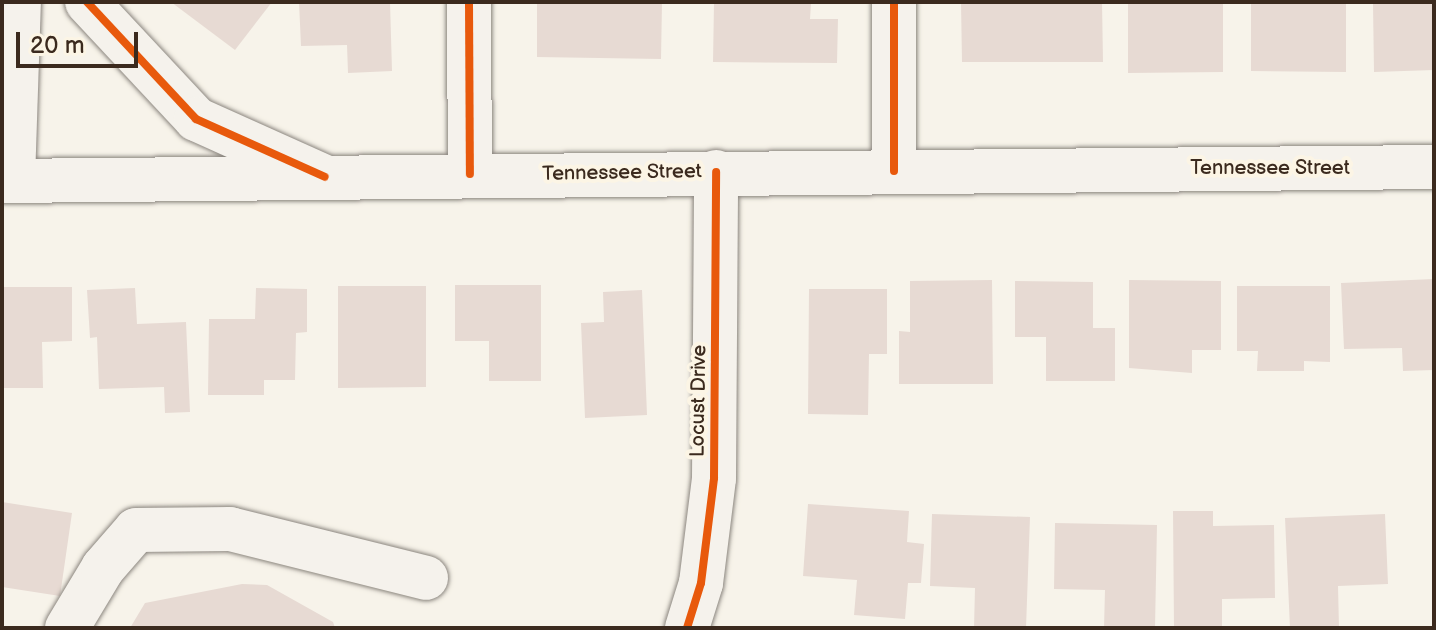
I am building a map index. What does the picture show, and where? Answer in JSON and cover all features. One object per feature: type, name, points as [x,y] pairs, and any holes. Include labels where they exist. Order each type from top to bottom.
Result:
[{"type":"main road","points":[[8,180],[19,2]]},
{"type":"main road","points":[[87,2],[196,119],[325,177]]},
{"type":"main road","points":[[469,2],[470,174]]},
{"type":"main road","points":[[894,2],[894,171]]},
{"type":"main road","name":"Tennessee Street","points":[[8,180],[1434,167]]},
{"type":"main road","name":"Locust Drive","points":[[687,628],[701,583],[714,478],[716,172]]},
{"type":"main road","points":[[67,628],[103,568],[136,530],[230,529],[426,578]]},
{"type":"building","points":[[171,2],[272,2],[235,50]]},
{"type":"building","points":[[299,2],[390,2],[392,71],[348,73],[347,45],[301,46]]},
{"type":"building","points":[[537,2],[662,2],[661,59],[537,57]]},
{"type":"building","points":[[961,2],[1102,2],[1103,62],[962,62]]},
{"type":"building","points":[[1128,2],[1223,2],[1223,72],[1128,73]]},
{"type":"building","points":[[1251,2],[1346,2],[1346,72],[1251,71]]},
{"type":"building","points":[[1434,2],[1434,70],[1374,72],[1373,4]]},
{"type":"building","points":[[714,3],[811,3],[810,19],[838,19],[837,63],[713,62]]},
{"type":"building","points":[[1434,279],[1434,370],[1403,371],[1402,348],[1344,349],[1341,283]]},
{"type":"building","points":[[992,280],[993,384],[899,384],[899,331],[910,332],[910,281]]},
{"type":"building","points":[[1129,280],[1221,281],[1221,350],[1192,350],[1192,373],[1129,368]]},
{"type":"building","points":[[1015,281],[1093,282],[1093,328],[1115,328],[1115,381],[1046,381],[1046,337],[1015,337]]},
{"type":"building","points":[[455,285],[541,285],[541,381],[489,381],[489,341],[455,341]]},
{"type":"building","points":[[338,286],[426,286],[426,387],[338,388]]},
{"type":"building","points":[[1237,286],[1330,286],[1330,362],[1304,361],[1304,371],[1257,371],[1258,351],[1237,351]]},
{"type":"building","points":[[2,287],[72,287],[72,341],[42,342],[43,388],[2,388]]},
{"type":"building","points":[[135,288],[137,324],[186,322],[190,412],[165,413],[164,387],[99,389],[97,337],[90,338],[87,290]]},
{"type":"building","points":[[256,288],[307,289],[307,332],[296,333],[295,380],[264,380],[264,395],[208,395],[209,319],[255,319]]},
{"type":"building","points":[[809,289],[887,289],[887,354],[869,354],[868,415],[808,414]]},
{"type":"building","points":[[642,290],[647,415],[585,418],[581,323],[604,322],[603,292]]},
{"type":"building","points":[[2,502],[72,513],[60,596],[2,587]]},
{"type":"building","points":[[808,504],[909,511],[907,542],[924,544],[921,583],[908,583],[905,619],[854,615],[857,580],[803,576]]},
{"type":"building","points":[[1173,511],[1213,511],[1213,526],[1274,525],[1275,598],[1222,599],[1222,628],[1174,628]]},
{"type":"building","points":[[932,514],[1030,517],[1026,628],[974,628],[975,588],[930,586]]},
{"type":"building","points":[[1385,514],[1388,584],[1338,586],[1339,628],[1290,628],[1285,518]]},
{"type":"building","points":[[1055,523],[1157,525],[1155,628],[1104,628],[1105,590],[1054,589]]},
{"type":"building","points":[[242,584],[267,585],[333,622],[335,628],[130,628],[145,603]]},
{"type":"cycle path","points":[[87,2],[196,119],[325,177]]},
{"type":"cycle path","points":[[469,2],[470,174]]},
{"type":"cycle path","points":[[894,2],[894,171]]},
{"type":"cycle path","points":[[687,628],[701,583],[714,478],[716,172]]}]
